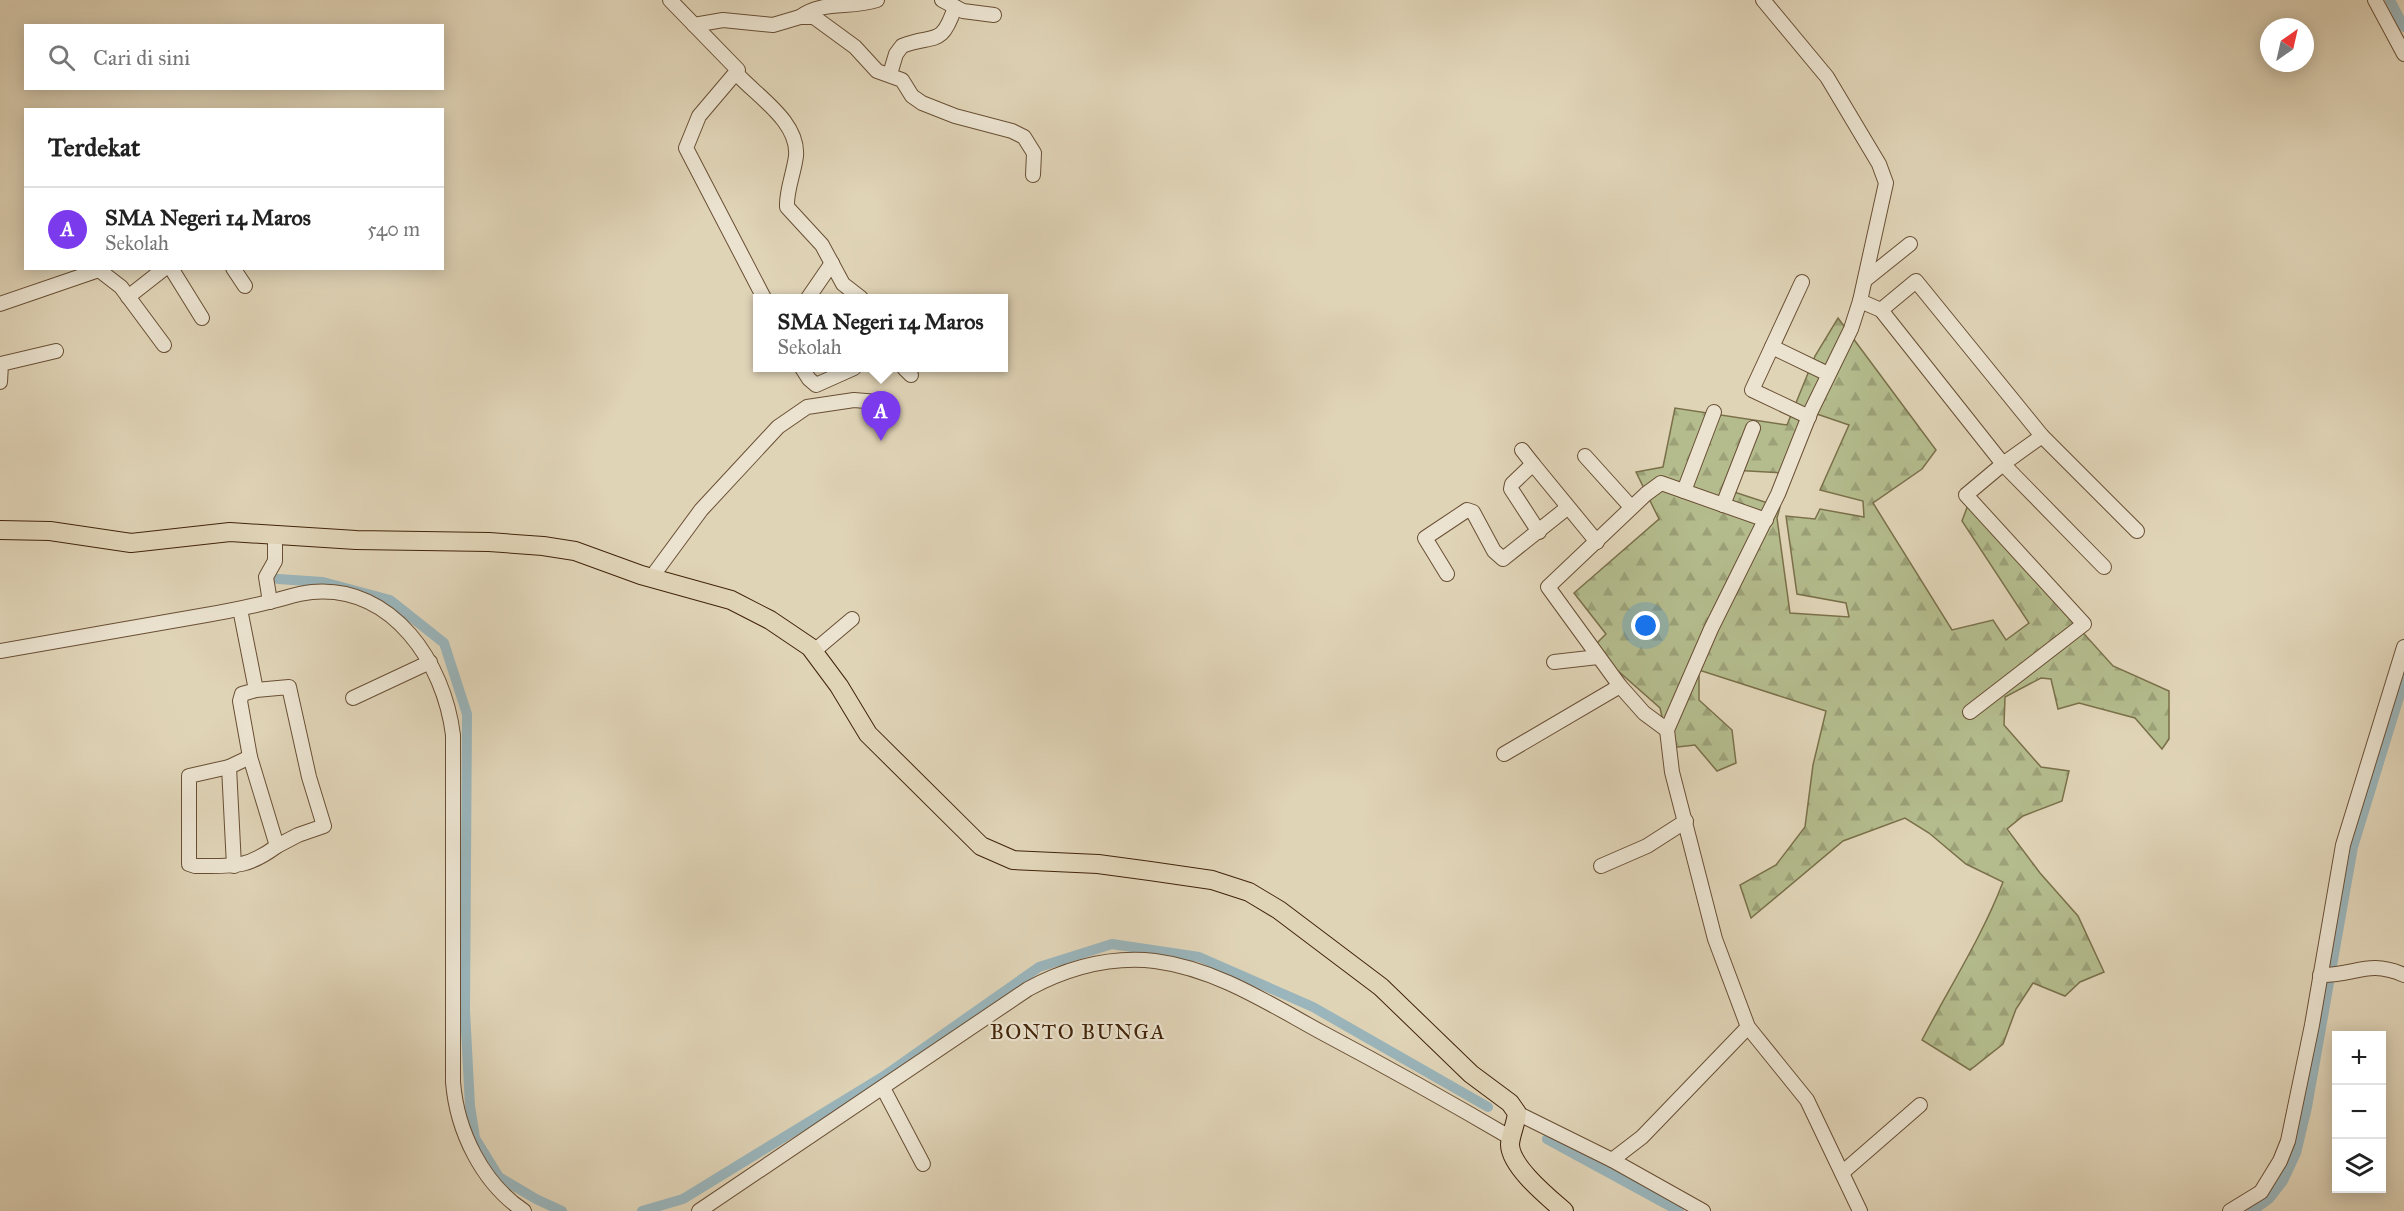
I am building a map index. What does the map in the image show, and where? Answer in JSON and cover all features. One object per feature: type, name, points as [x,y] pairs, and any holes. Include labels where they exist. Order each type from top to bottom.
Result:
[{"type":"main road","points":[[0,530],[50,531],[131,543],[230,532],[356,540],[489,542],[543,546],[575,551],[651,578],[739,603],[770,620],[814,651],[839,686],[868,734],[981,846],[1013,860],[1098,864],[1212,880],[1249,892],[1288,917],[1381,987],[1471,1074],[1510,1103],[1516,1113],[1515,1131],[1510,1147],[1520,1167],[1563,1211]]},
{"type":"street","points":[[670,0],[734,64],[738,74],[792,132],[796,155],[787,207],[822,245],[843,284],[856,294]]},
{"type":"street","points":[[800,17],[809,9],[824,4],[877,0]]},
{"type":"street","points":[[942,0],[971,13],[994,15]]},
{"type":"street","points":[[1763,0],[1827,77],[1884,172],[1886,183],[1860,301],[1851,329],[1828,374],[1766,520],[1711,629],[1667,730],[1672,772],[1715,939],[1748,1027],[1757,1041],[1807,1100],[1860,1211]]},
{"type":"street","points":[[2375,0],[2404,54]]},
{"type":"street","points":[[890,74],[897,51],[902,46],[928,41],[943,34],[949,28],[955,7]]},
{"type":"street","points":[[694,25],[723,20],[773,25],[800,17],[814,17],[855,47],[877,71],[902,80],[912,96],[922,103],[955,116],[1012,131],[1024,138],[1034,153],[1033,175]]},
{"type":"street","points":[[738,74],[699,116],[686,148],[762,294]]},
{"type":"street","points":[[1865,280],[1910,244]]},
{"type":"street","points":[[811,294],[832,262]]},
{"type":"street","points":[[0,303],[99,270],[121,287],[164,345]]},
{"type":"street","points":[[128,297],[162,270]]},
{"type":"street","points":[[172,270],[202,318]]},
{"type":"street","points":[[234,270],[245,286]]},
{"type":"street","points":[[1881,310],[1916,281],[2042,436],[2137,531]]},
{"type":"street","points":[[1802,282],[1752,390],[1809,417]]},
{"type":"street","points":[[1860,301],[1881,310],[2003,464],[2104,567]]},
{"type":"street","points":[[1772,347],[1828,374]]},
{"type":"street","points":[[0,382],[1,364],[56,351]]},
{"type":"street","points":[[805,372],[816,385],[841,372]]},
{"type":"street","points":[[651,578],[701,510],[778,427],[807,407],[851,400],[878,402]]},
{"type":"street","points":[[1684,491],[1714,412]]},
{"type":"street","points":[[1723,505],[1753,428]]},
{"type":"street","points":[[1970,712],[2084,624],[1966,495],[2042,436]]},
{"type":"street","points":[[1522,450],[1597,542]]},
{"type":"street","points":[[1586,456],[1631,507]]},
{"type":"street","points":[[1533,464],[1512,484],[1511,489],[1539,531]]},
{"type":"street","points":[[1667,730],[1644,713],[1620,686],[1548,587],[1631,507],[1661,483],[1766,520]]},
{"type":"street","points":[[1447,574],[1425,538],[1467,510],[1473,512],[1502,559],[1505,559],[1567,508]]},
{"type":"street","points":[[268,589],[275,561],[275,535]]},
{"type":"street","points":[[0,651],[240,609],[268,589],[320,591],[367,601],[404,627],[430,662],[447,700],[453,735],[453,1082],[457,1111],[479,1165],[524,1211]]},
{"type":"street","points":[[240,609],[256,690]]},
{"type":"street","points":[[814,651],[852,619]]},
{"type":"street","points":[[2230,1211],[2249,1207],[2270,1179],[2288,1141],[2328,975],[2343,845],[2404,647]]},
{"type":"street","points":[[1554,662],[1598,657]]},
{"type":"street","points":[[353,698],[430,662]]},
{"type":"street","points":[[1503,754],[1620,686]]},
{"type":"street","points":[[250,757],[229,766],[189,776],[189,861],[195,866],[234,866],[256,861],[277,846],[324,826],[309,777],[289,687],[244,693],[240,700],[250,757],[277,846]]},
{"type":"street","points":[[229,766],[234,866]]},
{"type":"street","points":[[1601,866],[1647,846],[1686,820]]},
{"type":"street","points":[[699,1211],[1043,981],[1095,963],[1138,960],[1164,963],[1218,977],[1434,1093],[1511,1138]]},
{"type":"street","points":[[2328,975],[2374,967],[2388,968],[2404,975]]},
{"type":"street","points":[[1612,1160],[1642,1137],[1748,1027]]},
{"type":"street","points":[[883,1089],[923,1164]]},
{"type":"street","points":[[1843,1172],[1920,1105]]},
{"type":"street","points":[[1516,1113],[1612,1160],[1703,1211]]},
{"type":"green space","points":[[1838,318],[1936,450],[1922,469],[1873,503],[1952,630],[1993,620],[2006,640],[2029,623],[1962,521],[1968,505],[2113,666],[2169,691],[2169,739],[2162,749],[2135,718],[2079,703],[2058,709],[2051,679],[2041,678],[2005,697],[2004,725],[2041,767],[2069,771],[2062,801],[2023,816],[2007,829],[2040,873],[2078,916],[2104,972],[2080,982],[2065,996],[2033,983],[2016,1009],[2003,1044],[1970,1070],[1922,1040],[1975,942],[2003,882],[1966,864],[1929,833],[1905,818],[1843,841],[1751,918],[1740,885],[1776,865],[1805,827],[1813,765],[1826,711],[1699,670],[1699,700],[1732,730],[1736,763],[1717,771],[1695,745],[1669,748],[1660,708],[1592,648],[1606,634],[1574,593],[1659,519],[1636,472],[1663,467],[1675,408],[1787,425],[1815,356]],"holes":[[[1811,412],[1849,425],[1820,490],[1863,501],[1864,517],[1820,509],[1815,519],[1786,516],[1797,594],[1846,603],[1849,617],[1790,613],[1777,518],[1780,507],[1725,489],[1731,470],[1786,473]]]},
{"type":"waterway","points":[[2390,0],[2404,27]]},
{"type":"waterway","points":[[278,579],[323,582],[390,600],[444,643],[467,714],[465,1011],[470,1106],[475,1138],[499,1177],[562,1211]]},
{"type":"waterway","points":[[2252,1211],[2269,1199],[2283,1181],[2296,1153],[2307,1107],[2353,847],[2404,681]]},
{"type":"waterway","points":[[642,1211],[683,1199],[884,1076],[1039,967],[1112,944],[1199,957],[1313,1007],[1488,1107]]},
{"type":"waterway","points":[[1547,1139],[1679,1211]]},
{"type":"place","name":"SMA Negeri 14 Maros","points":[[881,441]]},
{"type":"district","name":"BONTO BUNGA","points":[[1078,1032]]}]
